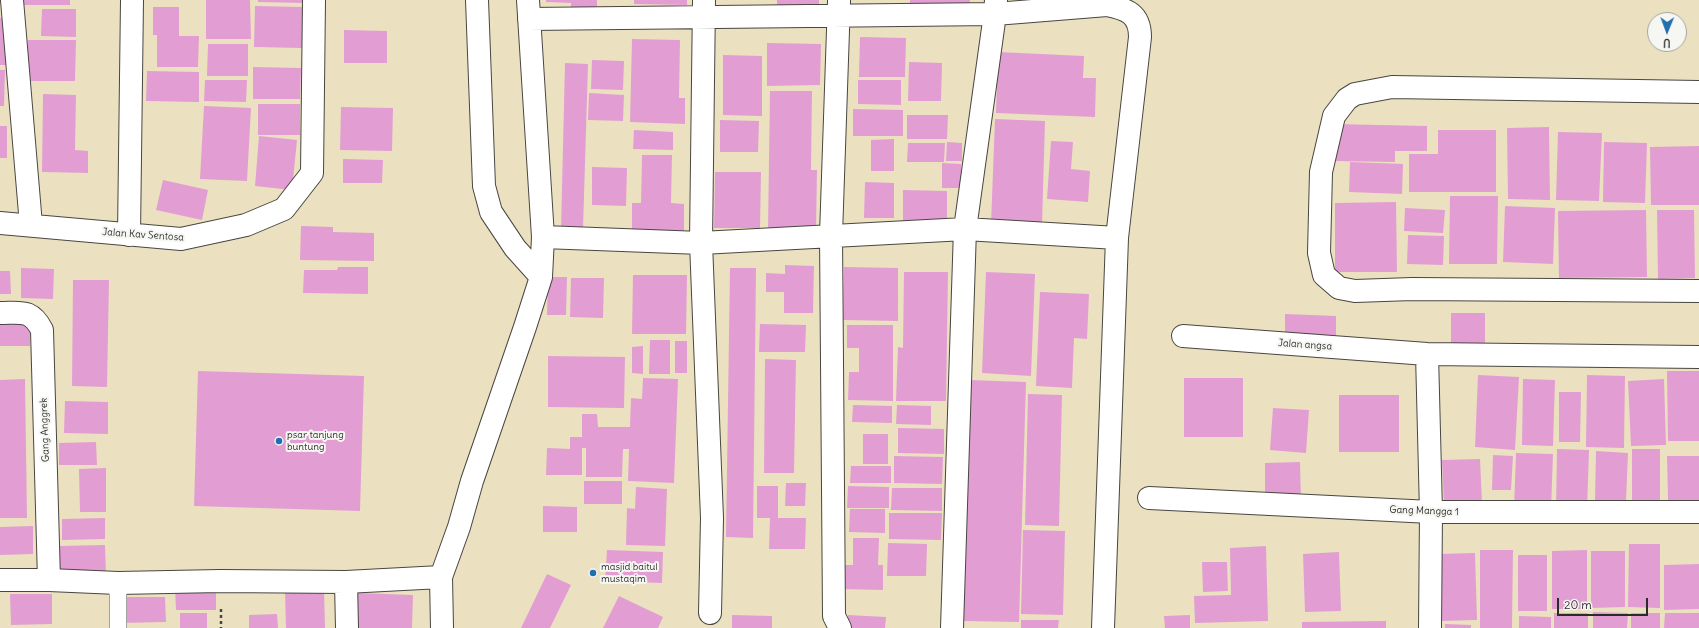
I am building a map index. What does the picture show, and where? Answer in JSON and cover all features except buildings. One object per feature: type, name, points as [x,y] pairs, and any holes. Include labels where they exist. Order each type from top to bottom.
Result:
[{"type":"street","points":[[12,0],[31,225]]},
{"type":"street","points":[[129,235],[132,0]]},
{"type":"street","name":"Jalan Kav Sentosa","points":[[0,223],[181,240],[246,225],[284,209],[312,174],[314,0]]},
{"type":"street","points":[[477,0],[484,186],[491,212],[515,248],[540,277]]},
{"type":"street","points":[[442,628],[441,577],[459,526],[474,474],[526,327],[540,277],[543,237],[528,10],[1107,5],[1125,8],[1134,17],[1140,28],[1117,238],[1103,628]]},
{"type":"street","points":[[952,628],[965,229],[996,7]]},
{"type":"street","points":[[838,8],[831,235],[834,616],[840,628]]},
{"type":"street","points":[[704,9],[701,243],[712,518],[710,613]]},
{"type":"street","points":[[1699,92],[1392,87],[1355,94],[1347,99],[1334,116],[1327,142],[1321,172],[1319,253],[1324,275],[1339,288],[1355,291],[1412,289],[1699,291]]},
{"type":"street","points":[[543,237],[701,243],[965,229],[1117,238]]},
{"type":"street","name":"Gang Anggrek","points":[[0,313],[26,314],[32,316],[42,330],[49,580]]},
{"type":"street","name":"Jalan angsa","points":[[1183,336],[1427,354],[1699,357]]},
{"type":"street","points":[[1427,354],[1431,512],[1430,628]]},
{"type":"street","name":"Gang Mangga 1","points":[[1149,498],[1431,512],[1699,512]]},
{"type":"street","points":[[0,580],[49,580],[118,583],[220,581],[346,582],[441,577]]},
{"type":"street","points":[[346,582],[346,628]]},
{"type":"lane","points":[[118,583],[118,628]]},
{"type":"place","name":"psar tanjung buntung","points":[[279,441]]},
{"type":"place","name":"masjid baitul mustaqim","points":[[593,573]]}]
